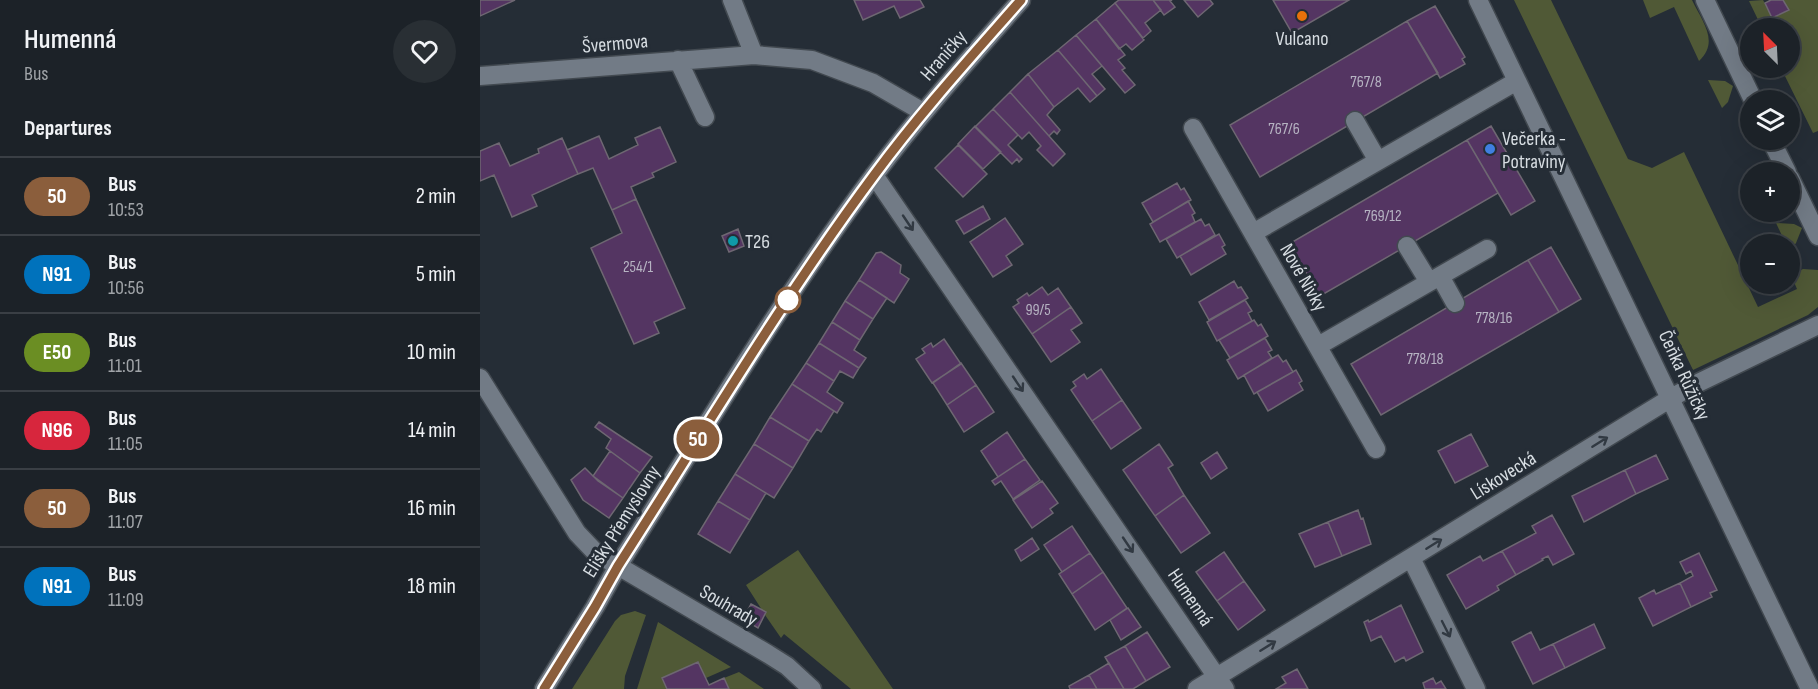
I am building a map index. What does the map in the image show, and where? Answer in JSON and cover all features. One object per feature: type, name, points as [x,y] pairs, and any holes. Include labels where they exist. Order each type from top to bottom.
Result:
[{"type":"street","points":[[732,0],[754,55]]},
{"type":"street","name":"Hraničky","points":[[923,112],[1021,0]]},
{"type":"street","name":"Čeňka Růžičky","points":[[1478,0],[1809,689]]},
{"type":"street","points":[[1705,0],[1748,90]]},
{"type":"street","name":"Švermova","points":[[480,76],[754,55],[812,60],[873,83],[923,112]]},
{"type":"street","points":[[678,60],[705,117]]},
{"type":"street","points":[[1253,233],[1517,81]]},
{"type":"street","name":"Elišky Přemyslovny","points":[[544,689],[618,566],[783,307],[874,175],[923,112]]},
{"type":"street","points":[[1355,121],[1378,161]]},
{"type":"street","name":"Nové Nivky","points":[[1193,128],[1376,449]]},
{"type":"street","name":"Humenná","points":[[874,175],[1222,683]]},
{"type":"street","points":[[1800,199],[1818,236]]},
{"type":"street","points":[[1407,246],[1455,303]]},
{"type":"street","points":[[1318,346],[1487,249]]},
{"type":"street","name":"Lískovecká","points":[[1197,689],[1222,683],[1411,558],[1671,398],[1818,325]]},
{"type":"street","points":[[480,378],[577,533],[596,553],[618,566]]},
{"type":"street","points":[[1411,558],[1476,689]]},
{"type":"street","name":"Souhrady","points":[[618,566],[787,666],[812,689]]},
{"type":"green space","points":[[1514,0],[1551,0],[1628,159],[1652,168],[1684,152],[1740,269],[1740,294],[1752,294],[1758,307],[1786,294],[1800,294],[1800,270],[1818,270],[1818,307],[1808,315],[1693,370]]},
{"type":"green space","points":[[1643,0],[1692,0],[1709,39],[1705,54],[1699,61],[1674,7],[1650,18]]},
{"type":"green space","points":[[1763,0],[1773,18],[1757,18],[1749,1]]},
{"type":"green space","points":[[1783,0],[1818,0],[1818,131],[1813,133],[1800,107],[1800,90],[1792,90],[1786,78],[1800,78],[1800,18],[1773,18],[1788,10]]},
{"type":"green space","points":[[1708,80],[1725,81],[1733,86],[1728,102],[1722,108]]},
{"type":"green space","points":[[1776,223],[1794,224],[1802,228],[1800,234],[1781,234]]},
{"type":"green space","points":[[798,550],[893,689],[851,689],[784,634],[781,638],[765,615],[766,612],[762,610],[746,585]]},
{"type":"green space","points":[[635,611],[646,615],[625,676],[624,689],[572,689],[615,621],[621,615]]},
{"type":"green space","points":[[658,622],[731,667],[706,678],[698,662],[662,678],[667,689],[637,689]]},
{"type":"green space","points":[[739,672],[764,689],[729,689],[724,678]]},
{"type":"building","points":[[480,0],[515,0],[480,16]]},
{"type":"building","points":[[854,0],[920,0],[924,7],[900,18],[894,6],[863,20]]},
{"type":"building","points":[[1119,0],[1153,0],[1161,10],[1145,23],[1151,31],[1143,38],[1115,3]]},
{"type":"building","points":[[1153,0],[1172,0],[1170,1],[1175,7],[1164,15]]},
{"type":"building","points":[[1184,0],[1210,0],[1213,4],[1198,17]]},
{"type":"building","name":"Vulcano","points":[[1273,0],[1349,0],[1292,33]]},
{"type":"building","points":[[1771,0],[1783,0],[1789,10],[1772,18],[1765,3]]},
{"type":"building","points":[[1115,3],[1144,40],[1132,50],[1126,44],[1119,49],[1096,19]]},
{"type":"building","points":[[1435,6],[1465,57],[1462,59],[1465,64],[1440,78],[1407,21]]},
{"type":"building","points":[[1096,19],[1125,55],[1118,60],[1125,68],[1122,70],[1135,85],[1125,93],[1076,35]]},
{"type":"building","points":[[1407,21],[1438,73],[1260,177],[1230,125]]},
{"type":"building","points":[[1076,35],[1102,66],[1092,74],[1105,89],[1097,96],[1058,50]]},
{"type":"building","points":[[1058,50],[1097,96],[1090,102],[1078,88],[1054,107],[1028,74]]},
{"type":"building","points":[[1028,74],[1054,107],[1047,115],[1060,130],[1057,134],[1054,131],[1049,136],[1010,92]]},
{"type":"building","points":[[1010,92],[1065,154],[1053,166],[1037,150],[1041,146],[1029,132],[1022,139],[993,109]]},
{"type":"building","points":[[993,109],[1018,135],[1008,145],[1022,159],[1019,162],[1017,159],[1012,164],[975,127]]},
{"type":"building","points":[[975,126],[1001,152],[983,169],[958,144]]},
{"type":"building","points":[[1491,126],[1535,201],[1511,215],[1467,140]]},
{"type":"building","points":[[660,127],[676,162],[652,173],[654,177],[631,187],[636,199],[612,210],[593,168],[578,174],[567,150],[599,136],[609,159],[638,145],[635,138]]},
{"type":"building","points":[[562,138],[578,174],[532,195],[537,206],[512,217],[494,175],[480,181],[480,151],[499,143],[510,166],[539,153],[538,149]]},
{"type":"building","points":[[1467,140],[1498,193],[1320,296],[1289,244]]},
{"type":"building","points":[[958,145],[987,174],[963,197],[935,168]]},
{"type":"building","points":[[1177,183],[1181,190],[1184,188],[1191,200],[1153,222],[1142,203]]},
{"type":"building","points":[[636,199],[685,308],[654,322],[659,333],[634,344],[591,248],[622,233],[612,210]]},
{"type":"building","points":[[1188,201],[1195,213],[1192,215],[1195,222],[1160,242],[1150,224]]},
{"type":"building","points":[[983,206],[990,219],[964,234],[956,221]]},
{"type":"building","points":[[1005,218],[1023,244],[1006,256],[1012,265],[993,277],[970,242]]},
{"type":"building","points":[[1201,219],[1205,226],[1209,224],[1215,235],[1177,258],[1166,239]]},
{"type":"building","name":"T26","points":[[738,229],[744,246],[729,252],[722,236]]},
{"type":"building","points":[[1219,234],[1225,245],[1222,247],[1226,254],[1191,275],[1180,256]]},
{"type":"building","points":[[1551,247],[1581,299],[1559,312],[1528,260]]},
{"type":"building","points":[[881,252],[901,265],[900,273],[909,279],[894,303],[859,280],[876,253]]},
{"type":"building","points":[[1528,260],[1559,312],[1381,415],[1351,364]]},
{"type":"building","points":[[859,280],[887,298],[873,319],[845,301]]},
{"type":"building","points":[[1234,281],[1248,298],[1209,320],[1199,302]]},
{"type":"building","points":[[1042,287],[1048,295],[1058,288],[1071,307],[1032,334],[1013,307],[1019,303],[1017,300],[1027,293],[1029,296]]},
{"type":"building","points":[[1245,300],[1252,311],[1248,313],[1252,321],[1217,341],[1207,322]]},
{"type":"building","points":[[845,301],[873,319],[860,340],[832,322]]},
{"type":"building","points":[[1071,307],[1082,323],[1071,330],[1080,342],[1051,362],[1032,334]]},
{"type":"building","points":[[1254,320],[1258,326],[1261,324],[1268,336],[1230,358],[1219,340]]},
{"type":"building","points":[[832,322],[860,340],[854,350],[866,358],[859,368],[819,343]]},
{"type":"building","points":[[1265,338],[1272,350],[1268,352],[1272,358],[1238,379],[1227,360]]},
{"type":"building","points":[[944,339],[961,364],[932,383],[916,359],[925,353],[922,349],[931,343],[933,347]]},
{"type":"building","points":[[819,343],[859,368],[853,378],[840,371],[834,381],[806,363]]},
{"type":"building","points":[[1278,355],[1283,362],[1286,360],[1293,372],[1254,394],[1244,375]]},
{"type":"building","points":[[806,363],[834,381],[827,392],[843,403],[837,413],[792,384]]},
{"type":"building","points":[[961,363],[976,385],[947,405],[933,383]]},
{"type":"building","points":[[1101,369],[1122,400],[1092,421],[1071,390],[1076,386],[1073,382],[1084,374],[1087,379]]},
{"type":"building","points":[[1296,370],[1302,381],[1299,383],[1303,390],[1268,411],[1257,392]]},
{"type":"building","points":[[792,384],[834,411],[821,432],[817,429],[809,441],[770,417]]},
{"type":"building","points":[[976,385],[994,412],[964,432],[947,405]]},
{"type":"building","points":[[1122,400],[1141,428],[1111,449],[1092,421]]},
{"type":"building","points":[[770,417],[809,441],[793,468],[754,444]]},
{"type":"building","points":[[599,422],[652,457],[640,473],[606,448],[611,439],[595,427]]},
{"type":"building","points":[[1007,432],[1025,459],[998,477],[981,451]]},
{"type":"building","points":[[1471,434],[1488,466],[1455,483],[1438,451]]},
{"type":"building","points":[[754,444],[793,468],[774,498],[735,474]]},
{"type":"building","points":[[1159,444],[1173,465],[1168,468],[1184,495],[1155,516],[1123,470]]},
{"type":"building","points":[[610,451],[640,473],[623,498],[593,476]]},
{"type":"building","points":[[1217,452],[1227,468],[1211,479],[1201,463]]},
{"type":"building","points":[[1656,455],[1668,479],[1636,494],[1625,470]]},
{"type":"building","points":[[1025,459],[1040,480],[1013,499],[1001,481],[995,485],[992,481]]},
{"type":"building","points":[[585,468],[598,481],[623,498],[609,518],[583,500],[571,480]]},
{"type":"building","points":[[1625,470],[1636,494],[1584,522],[1572,496]]},
{"type":"building","points":[[735,474],[766,493],[750,520],[718,501]]},
{"type":"building","points":[[1042,481],[1058,503],[1050,509],[1053,513],[1032,528],[1013,500]]},
{"type":"building","points":[[1184,495],[1210,533],[1181,553],[1155,516]]},
{"type":"building","points":[[718,501],[750,520],[730,553],[698,534]]},
{"type":"building","points":[[1358,510],[1361,519],[1363,518],[1371,544],[1342,556],[1328,522]]},
{"type":"building","points":[[1552,515],[1574,554],[1553,565],[1548,556],[1516,575],[1502,551],[1536,533],[1532,526]]},
{"type":"building","points":[[1328,522],[1342,556],[1315,567],[1299,534]]},
{"type":"building","points":[[1072,526],[1090,553],[1062,572],[1044,545]]},
{"type":"building","points":[[1032,538],[1039,549],[1021,561],[1015,550]]},
{"type":"building","points":[[1502,551],[1516,575],[1497,586],[1499,590],[1466,609],[1447,575],[1480,556],[1483,561]]},
{"type":"building","points":[[1224,552],[1244,581],[1217,601],[1196,572]]},
{"type":"building","points":[[1090,553],[1103,572],[1072,594],[1059,574]]},
{"type":"building","points":[[1699,553],[1717,590],[1710,593],[1712,597],[1691,607],[1680,583],[1693,576],[1691,571],[1686,574],[1680,562]]},
{"type":"building","points":[[1103,572],[1127,608],[1095,630],[1072,594]]},
{"type":"building","points":[[1244,581],[1265,610],[1238,630],[1217,601]]},
{"type":"building","points":[[1680,583],[1691,607],[1653,626],[1639,598],[1654,590],[1656,594]]},
{"type":"building","points":[[751,604],[766,612],[758,628],[743,619]]},
{"type":"building","points":[[1401,605],[1423,652],[1406,661],[1404,657],[1395,662],[1381,636],[1371,641],[1364,622],[1368,620],[1369,622]]},
{"type":"building","points":[[1128,608],[1141,627],[1121,640],[1110,620]]},
{"type":"building","points":[[1594,624],[1605,648],[1565,668],[1553,644]]},
{"type":"building","points":[[1147,632],[1170,667],[1146,681],[1125,646]]},
{"type":"building","points":[[1531,632],[1540,650],[1553,644],[1565,668],[1533,684],[1512,642]]},
{"type":"building","points":[[1125,646],[1146,681],[1133,689],[1124,689],[1105,657]]},
{"type":"building","points":[[698,662],[709,685],[724,678],[729,689],[667,689],[662,678]]},
{"type":"building","points":[[1109,663],[1124,689],[1097,689],[1089,675]]},
{"type":"building","points":[[1297,669],[1308,689],[1276,689],[1286,683],[1282,677]]},
{"type":"building","points":[[1089,675],[1097,689],[1070,689],[1069,686]]},
{"type":"building","points":[[1433,678],[1436,684],[1441,681],[1446,689],[1425,689],[1423,683]]},
{"type":"bus line","name":"50","points":[[544,689],[618,566],[783,307],[828,241],[874,175],[923,112],[1021,0]]},
{"type":"place","name":"Vulcano","points":[[1302,16]]},
{"type":"place","name":"Večerka - Potraviny","points":[[1490,149]]},
{"type":"place","name":"T26","points":[[733,241]]}]
